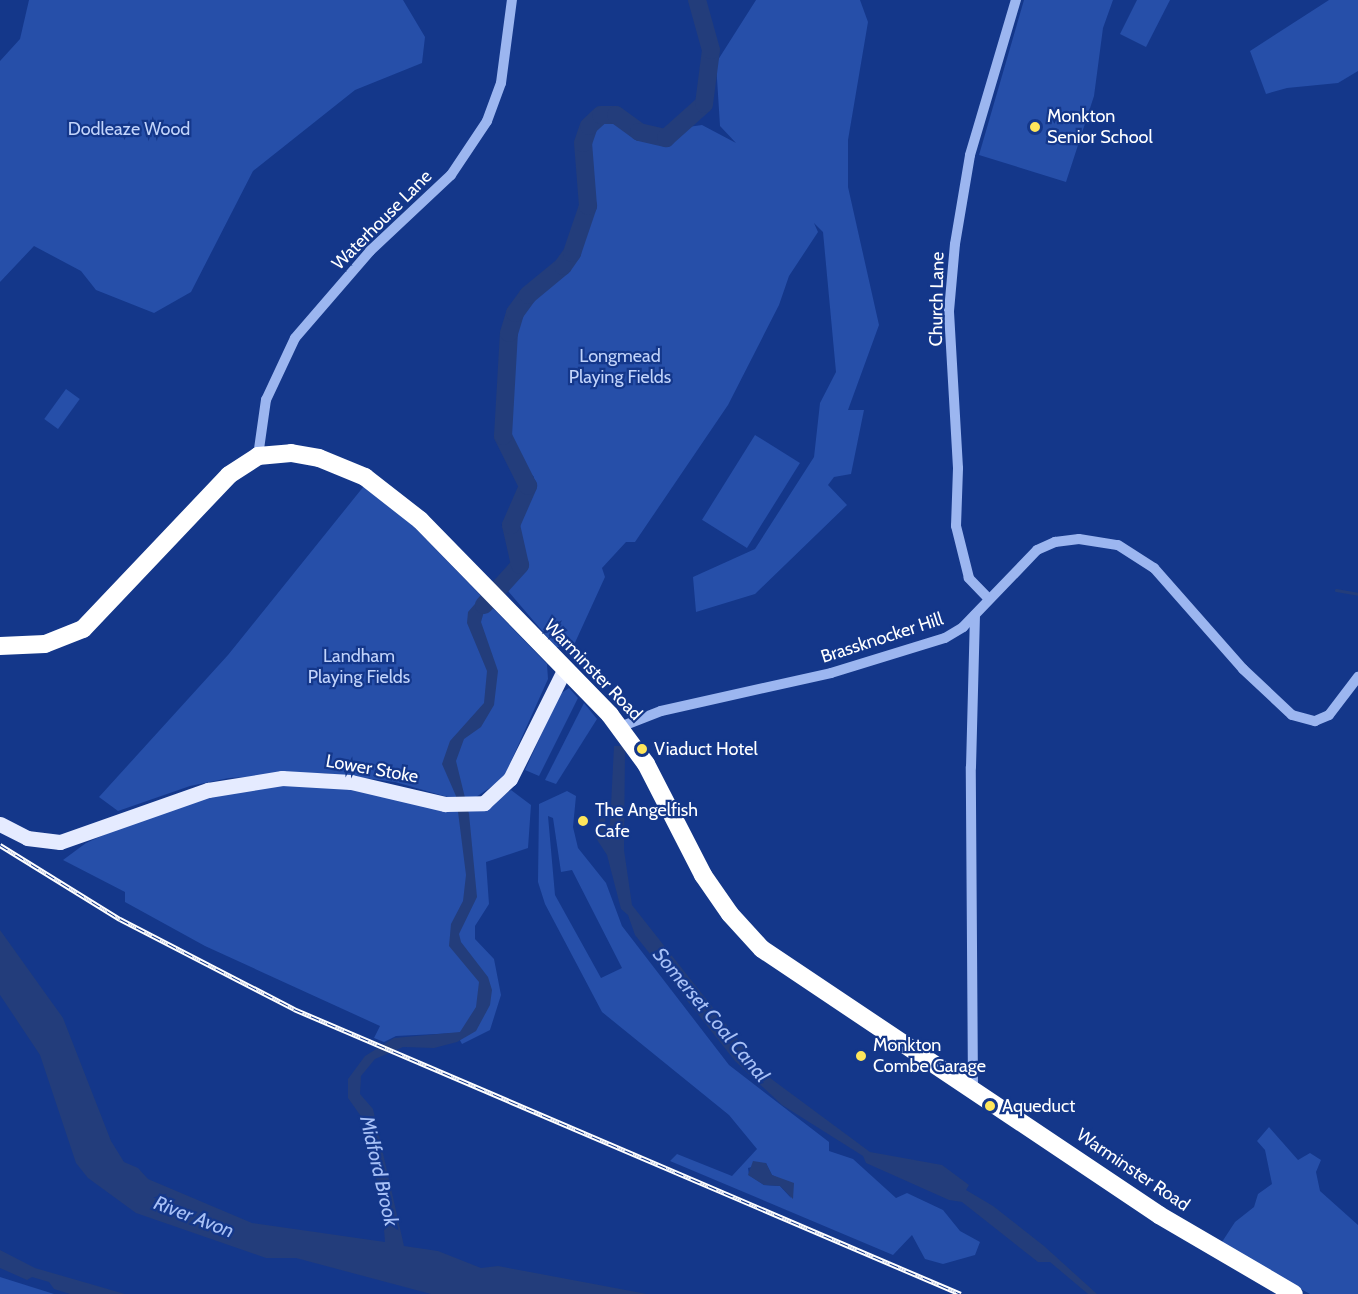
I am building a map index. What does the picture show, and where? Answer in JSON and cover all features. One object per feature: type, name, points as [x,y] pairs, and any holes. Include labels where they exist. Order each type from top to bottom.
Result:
[{"type":"highway","name":"Warminster Road","points":[[0,646],[45,644],[82,629],[229,476],[258,456],[291,453],[342,466],[378,484],[403,503],[564,670],[626,725],[632,741],[704,875],[751,938],[837,1003],[973,1089],[1159,1215],[1294,1294]]},
{"type":"main road","name":"Lower Stoke","points":[[0,824],[27,838],[60,843],[208,789],[282,778],[351,782],[456,804],[473,804],[498,795],[521,756],[564,670]]},
{"type":"street","name":"Waterhouse Lane","points":[[258,456],[266,400],[295,338],[370,251],[451,175],[487,121],[501,83],[512,0]]},
{"type":"street","name":"Church Lane","points":[[988,598],[969,578],[956,526],[957,457],[950,311],[956,235],[970,155],[1016,0]]},
{"type":"street","name":"Brassknocker Hill","points":[[626,725],[660,711],[831,673],[945,638],[975,615],[988,598],[1037,550],[1055,542],[1100,540],[1118,544],[1154,568],[1255,682],[1292,715],[1315,721],[1329,715],[1358,677]]},
{"type":"street","points":[[973,1089],[971,767],[975,615]]},
{"type":"green space","name":"Dodleaze Wood","points":[[29,0],[403,0],[425,37],[422,63],[355,90],[253,171],[191,292],[154,313],[96,290],[81,271],[34,246],[0,282],[0,61],[20,39]]},
{"type":"green space","name":"Longmead Playing Fields","points":[[756,0],[860,0],[868,22],[848,140],[848,187],[879,325],[848,410],[864,410],[851,474],[834,477],[828,485],[847,505],[755,594],[696,612],[693,577],[755,549],[814,457],[820,403],[836,372],[823,232],[814,223],[818,232],[789,276],[779,305],[728,405],[635,542],[626,542],[602,568],[605,577],[573,647],[556,647],[508,591],[527,560],[519,523],[534,477],[515,457],[503,433],[515,310],[569,266],[584,239],[591,207],[591,136],[598,126],[607,123],[620,125],[630,136],[666,144],[688,127],[702,125],[736,143],[720,126],[716,63]]},
{"type":"green space","name":"Monkton Senior School","points":[[1024,0],[1113,0],[1103,28],[1094,96],[1066,182],[979,155]]},
{"type":"green space","points":[[1137,0],[1170,0],[1146,47],[1120,34]]},
{"type":"green space","points":[[1329,0],[1358,0],[1358,71],[1338,83],[1287,88],[1266,94],[1250,51]]},
{"type":"green space","points":[[66,389],[80,399],[58,429],[44,419]]},
{"type":"green space","points":[[755,435],[800,463],[747,548],[702,520]]},
{"type":"green space","name":"Landham Playing Fields","points":[[364,486],[389,501],[547,664],[548,679],[503,779],[476,797],[451,798],[395,782],[325,773],[229,778],[190,786],[118,811],[99,797],[228,655]]},
{"type":"green space","points":[[569,688],[578,698],[539,776],[525,770],[560,694]]},
{"type":"green space","points":[[584,703],[597,719],[556,784],[545,780]]},
{"type":"green space","points":[[300,783],[360,788],[485,810],[511,790],[531,805],[528,848],[486,862],[489,904],[475,926],[475,939],[494,959],[501,995],[490,1030],[462,1044],[456,1033],[396,1036],[384,1042],[374,1038],[380,1026],[205,946],[125,902],[125,892],[63,860],[86,843],[146,816],[228,789]]},
{"type":"green space","points":[[567,791],[576,796],[573,827],[578,848],[606,883],[622,926],[729,1065],[829,1142],[829,1151],[853,1159],[896,1198],[907,1193],[943,1210],[960,1231],[980,1242],[975,1255],[943,1264],[925,1259],[912,1235],[893,1255],[670,1161],[677,1154],[732,1176],[757,1149],[729,1115],[602,1012],[545,904],[538,882],[539,804]],"holes":[[[548,816],[553,818],[561,872],[572,870],[622,968],[601,978],[555,895]],[[766,1163],[772,1175],[786,1182],[791,1198],[780,1186],[764,1185],[749,1175],[748,1168]]]},
{"type":"green space","points":[[1269,1127],[1298,1160],[1310,1153],[1321,1160],[1316,1172],[1320,1191],[1358,1225],[1358,1294],[1310,1294],[1220,1245],[1235,1222],[1254,1207],[1258,1194],[1272,1184],[1265,1150],[1257,1141]]},
{"type":"green space","points":[[0,1277],[54,1294],[0,1294]]},
{"type":"water","name":"River Avon","points":[[487,590],[495,598],[485,608],[481,622],[498,671],[494,705],[481,727],[464,739],[456,761],[469,814],[477,897],[459,934],[461,942],[488,977],[492,990],[490,1005],[476,1031],[457,1042],[434,1048],[403,1047],[375,1059],[361,1076],[360,1094],[373,1109],[404,1246],[438,1251],[481,1268],[498,1266],[647,1294],[431,1294],[296,1258],[266,1258],[136,1213],[88,1178],[76,1163],[40,1055],[0,995],[0,930],[63,1018],[111,1141],[124,1162],[138,1168],[148,1179],[252,1223],[385,1242],[381,1192],[366,1150],[365,1122],[348,1098],[348,1079],[365,1056],[394,1038],[460,1032],[476,1007],[479,982],[449,946],[451,924],[463,901],[466,875],[456,796],[442,764],[450,741],[484,703],[487,671],[467,623],[468,612]]},
{"type":"water","name":"Somerset Coal Canal","points":[[614,746],[623,746],[625,752],[624,850],[632,905],[766,1075],[870,1152],[942,1165],[969,1185],[966,1190],[993,1206],[1044,1246],[1097,1294],[1088,1294],[1050,1262],[1038,1262],[962,1202],[949,1200],[866,1163],[863,1156],[782,1105],[735,1061],[635,935],[628,915],[621,909],[607,855],[594,835],[594,826],[599,826],[600,808],[606,808],[605,826],[610,825]]},
{"type":"water","points":[[753,1161],[766,1163],[772,1175],[794,1183],[793,1199],[780,1186],[764,1185],[748,1175]]},
{"type":"water","points":[[0,1250],[35,1268],[125,1294],[70,1294],[54,1289],[49,1282],[32,1277],[27,1280],[0,1268]]},
{"type":"waterway","name":"Midford Brook","points":[[484,605],[520,565],[511,525],[528,486],[503,436],[509,333],[515,313],[528,295],[563,266],[572,253],[588,206],[583,143],[589,126],[601,115],[616,115],[639,132],[666,138],[704,104],[711,50],[697,0]]},
{"type":"waterway","points":[[1336,590],[1358,594]]},
{"type":"railway","points":[[0,845],[120,919],[294,1009],[961,1294]]},
{"type":"place","name":"Monkton Senior School","points":[[1035,127]]},
{"type":"place","name":"Viaduct Hotel","points":[[642,749]]},
{"type":"place","name":"The Angelfish Cafe","points":[[583,821]]},
{"type":"place","name":"Monkton Combe Garage","points":[[861,1056]]},
{"type":"place","name":"Aqueduct","points":[[990,1106]]}]
